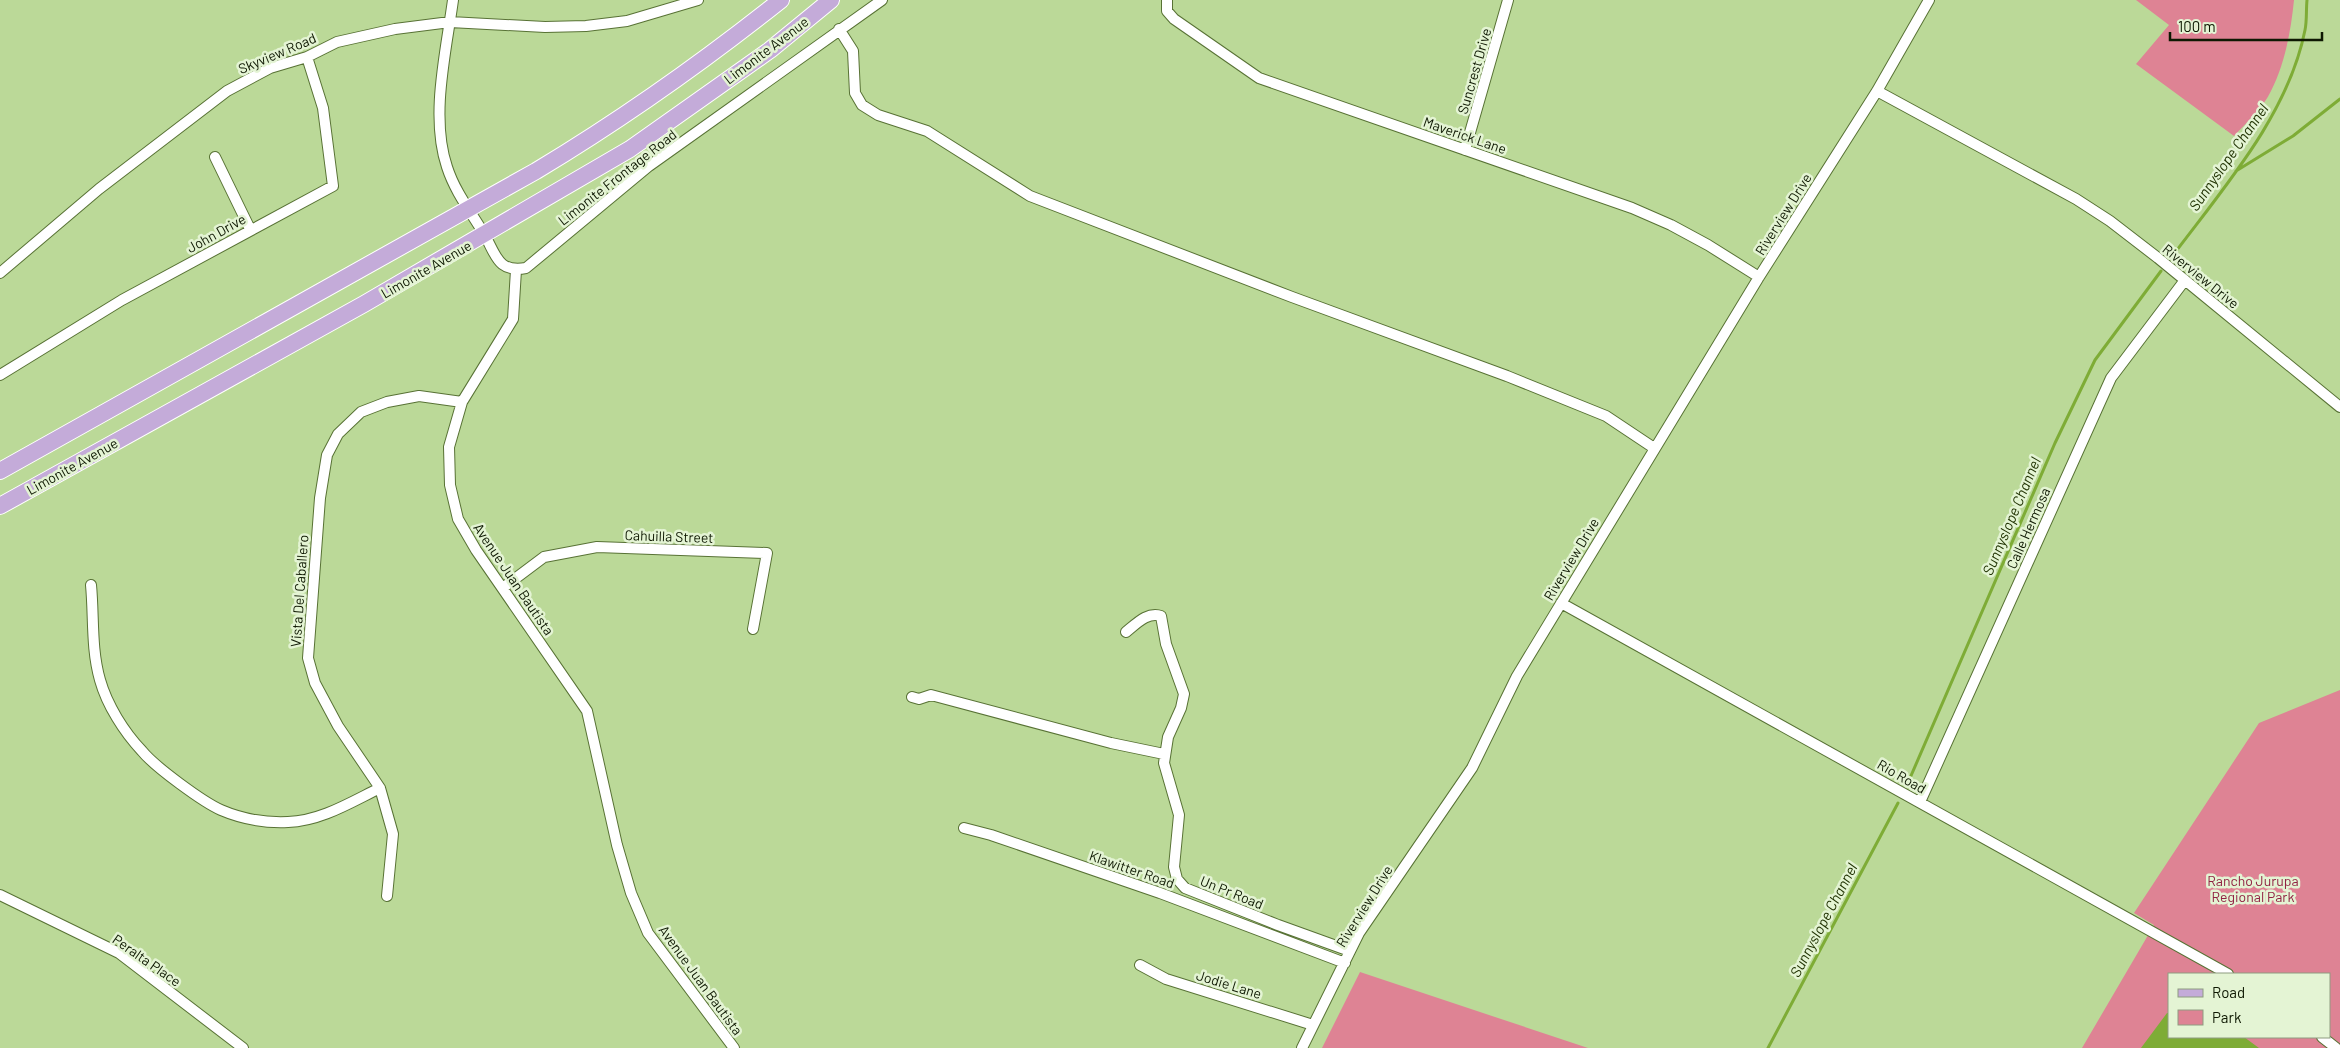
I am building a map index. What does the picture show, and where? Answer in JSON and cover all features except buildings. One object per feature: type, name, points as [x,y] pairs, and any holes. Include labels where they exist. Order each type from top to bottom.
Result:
[{"type":"main road","name":"Limonite Avenue","points":[[0,471],[468,210],[589,139],[730,41],[781,0]]},
{"type":"main road","name":"Limonite Avenue","points":[[0,506],[485,235],[630,148],[770,50],[831,0]]},
{"type":"street","points":[[453,0],[439,132],[447,167],[468,210],[485,235],[493,255],[502,265],[516,270]]},
{"type":"street","name":"Skyview Road","points":[[0,273],[99,189],[227,91],[270,68],[307,57],[337,42],[366,34],[417,25],[450,22],[545,27],[586,26],[627,21],[698,0]]},
{"type":"street","name":"Limonite Frontage Road","points":[[516,270],[526,268],[649,166],[882,0]]},
{"type":"street","name":"Maverick Lane","points":[[1167,0],[1167,11],[1183,26],[1259,78],[1640,212],[1708,245],[1759,277]]},
{"type":"street","name":"Suncrest Drive","points":[[1465,150],[1508,0]]},
{"type":"street","name":"Riverview Drive","points":[[1302,1048],[1359,933],[1472,768],[1517,676],[1759,277],[1877,91],[1928,0]]},
{"type":"street","points":[[839,29],[854,51],[855,93],[862,105],[878,115],[928,131],[1030,196],[1507,376],[1606,416],[1654,448]]},
{"type":"street","name":"John Drive","points":[[0,375],[122,300],[250,229],[334,186],[323,108],[307,57]]},
{"type":"street","name":"Riverview Drive","points":[[1877,91],[2076,199],[2158,258],[2340,408]]},
{"type":"street","points":[[215,157],[250,229]]},
{"type":"street","name":"Avenue Juan Bautista","points":[[516,270],[513,319],[462,402],[449,447],[450,485],[458,519],[476,550],[504,587],[587,711],[617,845],[631,893],[648,933],[733,1048]]},
{"type":"street","name":"Calle Hermosa","points":[[1920,802],[2110,378],[2185,280]]},
{"type":"street","name":"Vista Del Caballero","points":[[387,896],[393,834],[380,788],[338,726],[315,683],[308,658],[320,498],[327,455],[338,434],[361,412],[387,402],[419,396],[462,402]]},
{"type":"street","name":"Cahuilla Street","points":[[504,587],[544,557],[597,547],[767,554],[753,629]]},
{"type":"street","points":[[91,585],[96,654],[100,679],[110,705],[142,752],[190,791],[221,810],[252,820],[289,822],[322,816],[380,788]]},
{"type":"street","name":"Rio Road","points":[[1561,603],[1897,788],[2226,973]]},
{"type":"street","name":"Un Pr Road","points":[[1126,632],[1148,616],[1155,613],[1161,616],[1166,644],[1184,694],[1181,708],[1168,737],[1164,754],[1164,763],[1179,815],[1174,867],[1176,880],[1182,885],[1278,925],[1350,951]]},
{"type":"street","points":[[912,697],[919,699],[931,696],[1111,743],[1164,754]]},
{"type":"street","name":"Klawitter Road","points":[[964,828],[991,835],[1176,899],[1344,962]]},
{"type":"street","points":[[1176,899],[1182,885]]},
{"type":"street","name":"Peralta Place","points":[[0,895],[119,953],[243,1048]]},
{"type":"street","name":"Jodie Lane","points":[[1140,965],[1166,979],[1313,1025]]},
{"type":"street","points":[[2323,1038],[2336,1048]]},
{"type":"green space","points":[[2136,0],[2294,0],[2287,47],[2276,81],[2264,103],[2234,136],[2136,64],[2169,25]]},
{"type":"green space","name":"Rancho Jurupa Regional Park","points":[[2340,690],[2340,1048],[2082,1048],[2154,925],[2134,913],[2259,723]]},
{"type":"green space","points":[[1360,972],[1588,1048],[1322,1048]]},
{"type":"shaded area","points":[[2168,1013],[2168,1038],[2245,1038],[2259,1048],[2141,1048]]},
{"type":"waterway","name":"Sunnyslope Channel","points":[[2168,262],[2249,153],[2284,93],[2296,62],[2306,27],[2307,0]]},
{"type":"waterway","points":[[2236,171],[2293,136],[2340,99]]},
{"type":"waterway","name":"Sunnyslope Channel","points":[[1907,785],[2055,443],[2095,360],[2161,271]]},
{"type":"waterway","name":"Sunnyslope Channel","points":[[1768,1048],[1898,803]]}]
